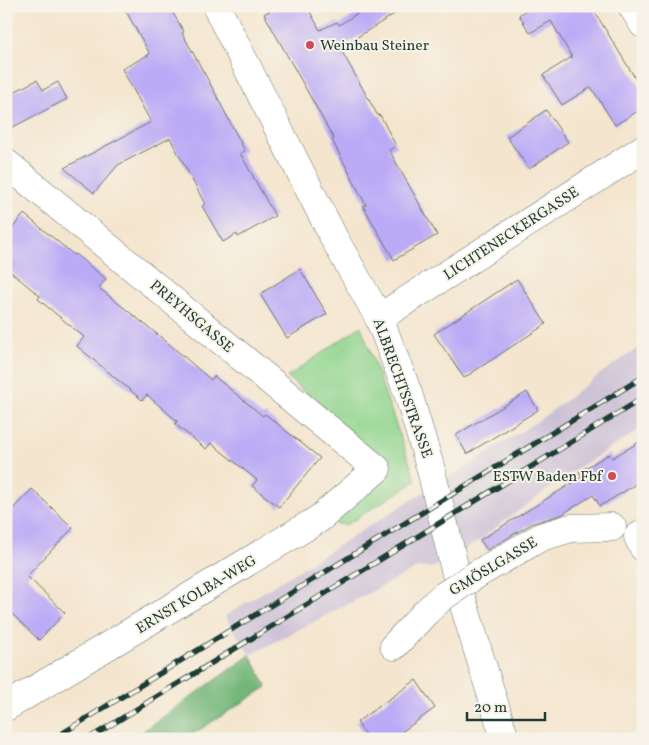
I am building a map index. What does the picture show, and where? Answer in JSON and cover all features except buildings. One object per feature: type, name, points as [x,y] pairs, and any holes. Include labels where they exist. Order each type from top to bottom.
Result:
[{"type":"street","name":"ALBRECHTSSTRASSE","points":[[216,6],[335,240],[379,318],[408,393],[431,470],[462,598],[505,739]]},
{"type":"street","points":[[632,6],[643,24]]},
{"type":"street","name":"LICHTENECKERGASSE","points":[[379,318],[643,149]]},
{"type":"street","name":"PREYHSGASSE","points":[[6,162],[378,469]]},
{"type":"street","name":"ERNST KOLBA-WEG","points":[[6,707],[319,519],[378,469]]},
{"type":"street","name":"GMÖSLGASSE","points":[[394,646],[442,597],[541,537],[571,528],[612,528]]},
{"type":"street","points":[[643,534],[638,537],[643,547]]},
{"type":"shaded area","points":[[643,345],[643,428],[573,471],[472,545],[434,567],[417,568],[250,655],[225,616],[457,473],[542,418],[607,369]]},
{"type":"green space","points":[[361,326],[416,481],[346,525],[337,524],[335,520],[394,469],[287,377]]},
{"type":"green space","points":[[250,655],[267,687],[185,739],[132,739]]},
{"type":"railway","points":[[53,739],[643,377]]},
{"type":"railway","points":[[88,739],[643,398]]},
{"type":"place","name":"Weinbau Steiner","points":[[310,45]]},
{"type":"place","name":"ESTW Baden Fbf","points":[[612,476]]}]
